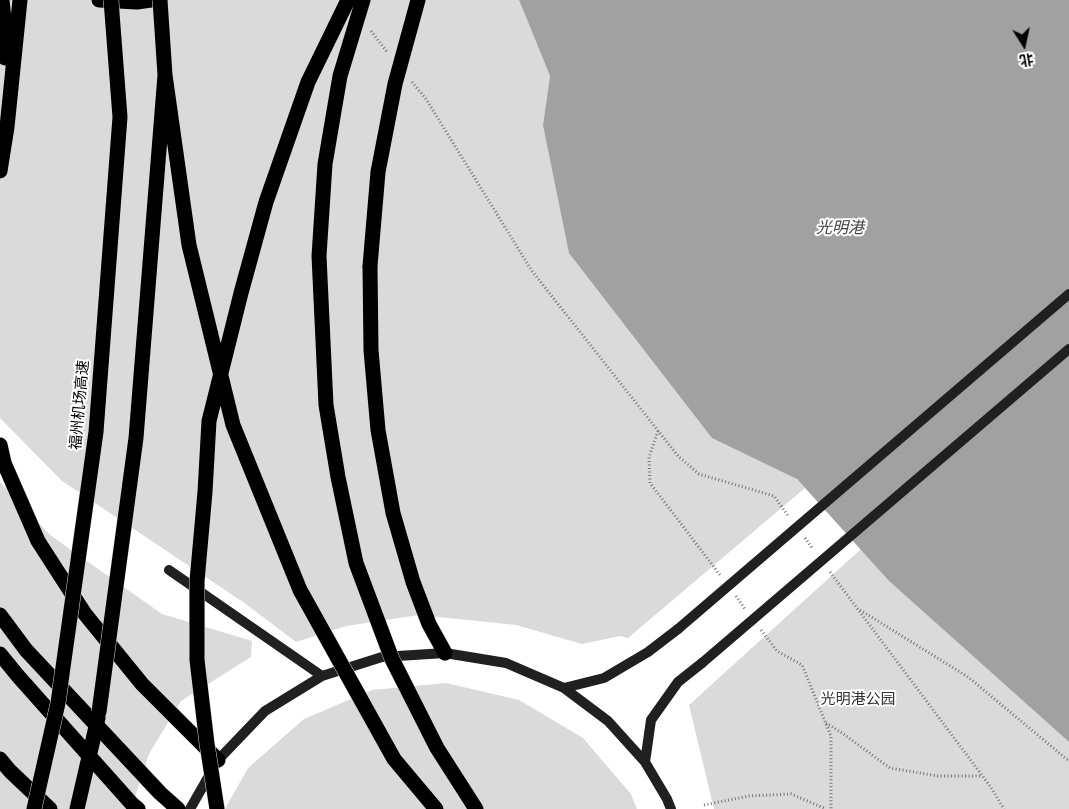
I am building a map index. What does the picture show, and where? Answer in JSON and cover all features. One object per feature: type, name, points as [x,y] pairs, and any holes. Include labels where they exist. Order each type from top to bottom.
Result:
[{"type":"highway","points":[[2,0],[5,28],[6,127]]},
{"type":"highway","points":[[0,170],[20,0]]},
{"type":"highway","points":[[99,0],[137,2],[151,0]]},
{"type":"highway","name":"福州机场高速","points":[[34,809],[58,703],[96,432],[120,117],[111,0]]},
{"type":"highway","points":[[160,0],[165,75],[190,245],[233,425],[300,590],[394,759],[436,809]]},
{"type":"highway","points":[[217,809],[197,660],[197,581],[209,421],[266,202],[308,82],[348,0]]},
{"type":"highway","points":[[363,0],[340,76],[326,164],[319,256],[326,405],[338,478],[356,563],[392,659],[437,748],[476,809]]},
{"type":"highway","points":[[418,0],[395,84],[378,172],[370,266],[371,350],[378,430],[394,513],[413,582],[429,624],[444,653]]},
{"type":"highway","points":[[77,809],[99,712],[136,438],[165,75]]},
{"type":"highway","points":[[0,445],[4,463],[38,541],[85,614],[142,684],[218,760]]},
{"type":"highway","points":[[0,615],[26,650],[160,793],[178,809]]},
{"type":"highway","points":[[0,654],[138,809]]},
{"type":"highway","points":[[0,759],[50,809]]},
{"type":"main road","points":[[564,688],[604,678],[648,652],[678,629],[1069,294]]},
{"type":"main road","points":[[645,762],[651,720],[678,682],[702,664],[1069,349]]},
{"type":"main road","points":[[169,570],[322,676]]},
{"type":"main road","points":[[190,809],[218,760],[264,711],[322,676],[382,657],[444,653],[506,664],[564,688],[608,721],[645,762],[671,809]]},
{"type":"path","points":[[370,30],[389,53]]},
{"type":"path","points":[[408,76],[426,99],[532,271],[678,456],[699,474],[774,496],[792,520]]},
{"type":"path","points":[[658,431],[649,457],[650,483],[724,581]]},
{"type":"path","points":[[804,536],[816,552]]},
{"type":"path","points":[[827,568],[982,776],[1004,809]]},
{"type":"path","points":[[730,589],[748,612]]},
{"type":"path","points":[[857,608],[968,677],[1069,761]]},
{"type":"path","points":[[759,628],[777,651],[802,665],[831,736],[832,809]]},
{"type":"path","points":[[825,723],[890,768],[938,776],[982,776]]},
{"type":"path","points":[[704,805],[749,796],[792,794],[826,809]]},
{"type":"green space","points":[[0,0],[519,0],[550,76],[543,125],[805,488],[628,638],[620,636],[582,644],[516,625],[419,615],[346,626],[296,642],[243,602],[62,481],[0,418]]},
{"type":"green space","points":[[0,482],[50,535],[162,614],[252,641],[251,657],[181,701],[149,754],[131,809],[0,809]]},
{"type":"green space","name":"光明港公园","points":[[861,549],[889,581],[1069,742],[1069,809],[714,809],[689,705]]},
{"type":"green space","points":[[446,683],[519,700],[583,738],[631,794],[637,809],[225,809],[248,768],[304,719],[372,690]]},
{"type":"water","name":"光明港","points":[[519,0],[1069,0],[1069,742],[889,581],[797,479],[712,438],[569,253],[543,125],[550,76]]}]
